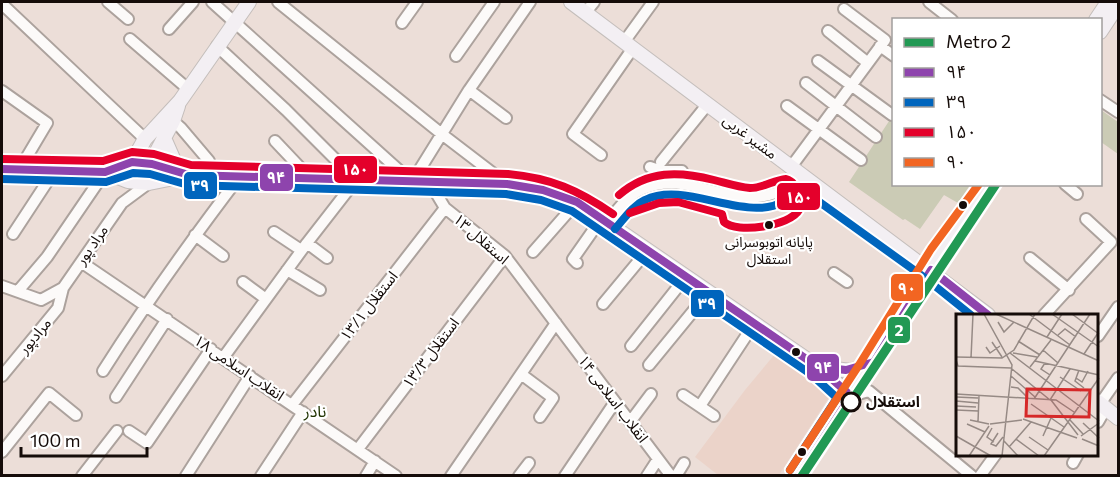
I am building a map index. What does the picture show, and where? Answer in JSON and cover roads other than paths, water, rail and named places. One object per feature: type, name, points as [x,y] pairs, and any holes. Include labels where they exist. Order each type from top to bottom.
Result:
[{"type":"main road","points":[[128,181],[132,162],[145,139],[180,101],[249,2]]},
{"type":"main road","name":"مشیر غربی","points":[[571,2],[590,7],[629,45],[987,314]]},
{"type":"main road","points":[[1099,18],[1115,7]]},
{"type":"main road","points":[[1102,30],[1115,7]]},
{"type":"main road","points":[[149,183],[152,164],[180,101]]},
{"type":"main road","points":[[164,138],[175,162],[189,175]]},
{"type":"main road","points":[[105,172],[132,162],[152,164],[189,175]]},
{"type":"main road","points":[[2,169],[105,172],[128,181],[149,183],[189,175],[210,175],[507,184],[531,186],[558,193],[577,202],[818,367],[851,396]]},
{"type":"main road","points":[[799,476],[931,270],[991,186]]},
{"type":"main road","points":[[818,367],[851,370],[874,362]]},
{"type":"main road","points":[[1101,405],[1119,418]]},
{"type":"street","points":[[108,2],[128,19]]},
{"type":"street","points":[[169,29],[192,2]]},
{"type":"street","points":[[212,2],[412,182],[469,90],[530,2]]},
{"type":"street","points":[[278,2],[507,184]]},
{"type":"street","points":[[402,23],[417,2]]},
{"type":"street","points":[[456,56],[494,2]]},
{"type":"street","points":[[601,155],[573,134],[653,2]]},
{"type":"street","points":[[929,2],[949,18]]},
{"type":"street","points":[[2,4],[145,139]]},
{"type":"street","points":[[577,263],[573,259],[604,221],[644,188],[668,183],[681,184],[751,198],[766,197],[786,189],[794,170],[819,129],[885,40],[844,9]]},
{"type":"street","points":[[828,31],[868,63]]},
{"type":"street","points":[[130,39],[188,89]]},
{"type":"street","points":[[217,46],[286,110],[356,180],[304,246],[223,358]]},
{"type":"street","points":[[880,46],[892,55]]},
{"type":"street","points":[[818,61],[891,115]]},
{"type":"street","points":[[806,83],[876,137]]},
{"type":"street","points":[[469,90],[506,118]]},
{"type":"street","points":[[2,91],[47,123],[19,170]]},
{"type":"street","points":[[1102,101],[1119,112]]},
{"type":"street","points":[[661,162],[707,105]]},
{"type":"street","points":[[788,106],[861,160]]},
{"type":"street","points":[[173,121],[209,161],[210,175]]},
{"type":"street","points":[[275,141],[310,178]]},
{"type":"street","points":[[650,167],[662,171],[682,171],[681,184]]},
{"type":"street","points":[[13,234],[55,170]]},
{"type":"street","points":[[18,291],[47,257],[105,172]]},
{"type":"street","points":[[103,371],[195,235],[240,176]]},
{"type":"street","name":"مراد پور","points":[[122,203],[128,181]]},
{"type":"street","name":"مراد پور","points":[[63,288],[122,203],[149,183]]},
{"type":"street","name":"۱۳ استقلال","points":[[430,183],[445,208],[505,256],[556,323]]},
{"type":"street","points":[[1067,186],[1077,194]]},
{"type":"street","points":[[533,252],[577,202]]},
{"type":"street","name":"۱۳/۱ استقلال","points":[[292,405],[445,208]]},
{"type":"street","points":[[1045,314],[1111,242],[1086,219]]},
{"type":"street","points":[[274,232],[327,258]]},
{"type":"street","points":[[195,235],[224,256]]},
{"type":"street","points":[[603,304],[646,251]]},
{"type":"street","name":"۱۳/۳ استقلال","points":[[358,449],[505,256]]},
{"type":"street","points":[[1030,258],[1069,290]]},
{"type":"street","name":"۱۸ انقلاب اسلامی","points":[[81,262],[396,476]]},
{"type":"street","points":[[287,270],[320,290]]},
{"type":"street","points":[[834,273],[847,282]]},
{"type":"street","points":[[632,346],[685,278]]},
{"type":"street","points":[[243,282],[266,299]]},
{"type":"street","name":"مرادپور","points":[[2,286],[41,300],[63,288]]},
{"type":"street","name":"مرادپور","points":[[2,376],[58,308],[63,288]]},
{"type":"street","points":[[649,365],[708,293]]},
{"type":"street","points":[[1099,335],[1119,307]]},
{"type":"street","points":[[116,397],[167,319]]},
{"type":"street","points":[[451,476],[556,323]]},
{"type":"street","name":"۱۴ انقلاب اسلامی","points":[[556,323],[671,476]]},
{"type":"street","points":[[700,406],[754,324]]},
{"type":"street","points":[[129,431],[147,443],[211,349]]},
{"type":"street","points":[[521,374],[553,398],[540,417]]},
{"type":"street","points":[[186,476],[250,376]]},
{"type":"street","points":[[1101,405],[1119,378]]},
{"type":"street","points":[[851,396],[869,391],[972,476]]},
{"type":"street","points":[[2,452],[49,393],[76,415]]},
{"type":"street","points":[[630,422],[651,394]]},
{"type":"street","points":[[683,395],[714,416]]},
{"type":"street","points":[[565,476],[615,402]]},
{"type":"street","points":[[261,476],[303,412]]},
{"type":"street","points":[[82,476],[117,431]]},
{"type":"street","points":[[980,476],[995,456]]},
{"type":"street","points":[[647,476],[658,459]]},
{"type":"street","points":[[366,476],[375,461]]},
{"type":"street","points":[[519,476],[529,463]]},
{"type":"street","points":[[676,476],[684,463]]},
{"type":"metro line","name":"2","points":[[802,476],[995,186]]},
{"type":"place","name":"پایانه اتوبوسرانی استقلال","points":[[769,225]]},
{"type":"place","name":"استقلال","points":[[851,402]]},
{"type":"district","name":"نادر","points":[[315,411]]}]
